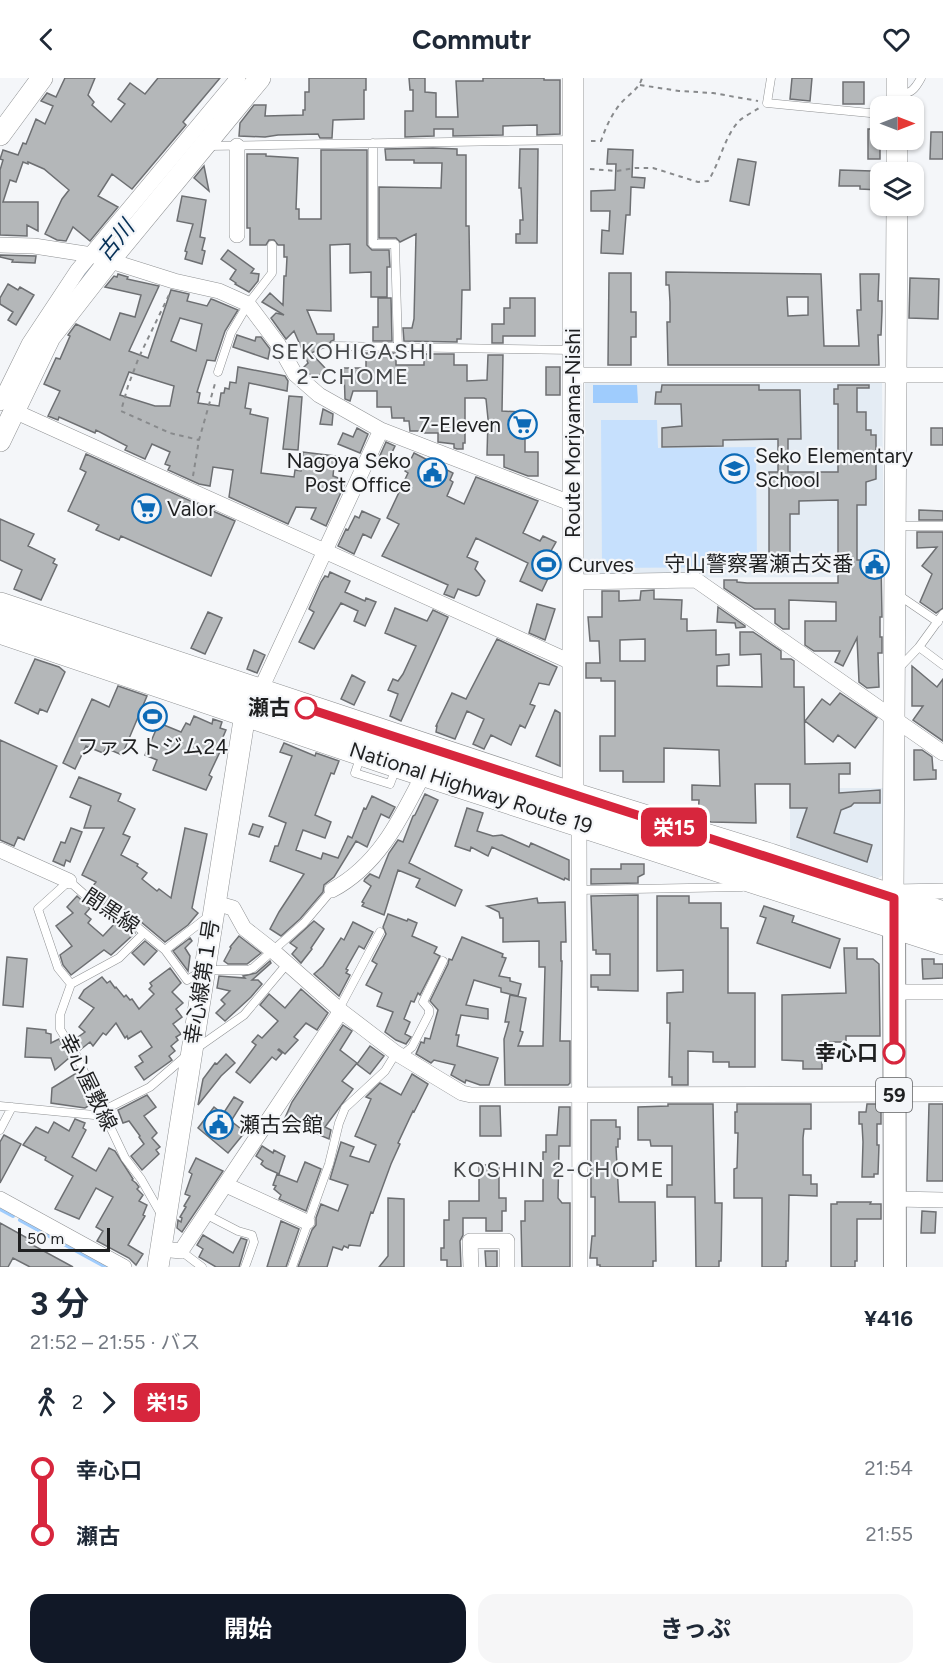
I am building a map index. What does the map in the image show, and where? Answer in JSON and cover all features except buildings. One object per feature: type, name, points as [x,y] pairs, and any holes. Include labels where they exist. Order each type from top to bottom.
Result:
[{"type":"highway","name":"National Highway Route 19","points":[[0,606],[252,703],[362,752],[424,773],[775,886],[943,915]]},
{"type":"highway","name":"National Highway Route 19","points":[[0,630],[573,796],[770,857],[894,905],[943,941]]},
{"type":"main road","name":"59","points":[[894,905],[895,1267]]},
{"type":"street","points":[[0,135],[42,78]]},
{"type":"street","points":[[0,441],[7,407],[101,257],[238,78]]},
{"type":"street","points":[[101,257],[205,146],[260,78]]},
{"type":"street","name":"Route Moriyama-Nishi","points":[[573,78],[573,796],[579,823]]},
{"type":"street","points":[[237,146],[237,235]]},
{"type":"street","points":[[897,216],[894,905],[943,891]]},
{"type":"street","points":[[0,245],[34,246],[101,257],[174,280],[219,291],[248,304],[278,344],[296,374],[319,395],[381,430],[573,504]]},
{"type":"street","points":[[573,375],[943,375]]},
{"type":"street","points":[[7,407],[573,663]]},
{"type":"street","points":[[252,703],[381,430]]},
{"type":"street","points":[[573,582],[696,580],[943,753]]},
{"type":"street","name":"幸心線第１号","points":[[167,1256],[165,1221],[191,1051],[214,908],[252,703]]},
{"type":"street","points":[[332,890],[345,883],[376,856],[401,819],[424,773]]},
{"type":"street","points":[[579,823],[580,1267]]},
{"type":"street","name":"間黒線","points":[[0,850],[69,881]]},
{"type":"street","points":[[214,908],[233,908],[244,928],[340,1010],[399,1054],[462,1093],[471,1095],[943,1094]]},
{"type":"street","points":[[894,992],[943,992]]},
{"type":"street","points":[[167,1256],[207,1215],[340,1010]]},
{"type":"street","points":[[226,1185],[307,1222]]},
{"type":"street","points":[[0,1199],[124,1267]]},
{"type":"street","points":[[895,1199],[943,1200]]},
{"type":"street","points":[[471,1267],[470,1241],[507,1240],[507,1267]]},
{"type":"lane","points":[[771,78],[767,102],[870,113]]},
{"type":"lane","points":[[897,93],[906,94],[915,90],[921,78]]},
{"type":"lane","points":[[205,146],[573,140]]},
{"type":"lane","points":[[373,143],[373,244],[395,244],[398,347]]},
{"type":"lane","points":[[219,372],[231,333],[248,304],[272,273],[272,245]]},
{"type":"lane","points":[[334,346],[573,350]]},
{"type":"lane","points":[[896,526],[943,526]]},
{"type":"lane","points":[[896,593],[938,622]]},
{"type":"lane","points":[[895,671],[919,647],[943,614]]},
{"type":"lane","points":[[919,647],[943,665]]},
{"type":"lane","points":[[69,881],[38,909],[58,968],[71,984],[119,958],[144,933]]},
{"type":"lane","name":"間黒線","points":[[69,881],[102,910],[124,916],[165,950],[187,980],[204,970],[248,970],[304,923],[332,890]]},
{"type":"lane","points":[[579,890],[775,886]]},
{"type":"lane","points":[[165,950],[214,908]]},
{"type":"lane","points":[[340,1010],[380,932]]},
{"type":"lane","points":[[291,1267],[329,1164],[345,1108],[399,1054],[412,1047],[429,1014],[429,1009],[423,1002],[444,961]]},
{"type":"lane","points":[[0,1106],[94,1115],[150,1087],[191,1051],[244,1015],[287,964]]},
{"type":"lane","name":"幸心屋敷線","points":[[71,984],[60,1015],[60,1029],[76,1055],[125,1158],[141,1179],[165,1221]]},
{"type":"lane","points":[[0,1130],[12,1107]]},
{"type":"lane","points":[[207,1215],[238,1231],[252,1235],[254,1242],[245,1267]]},
{"type":"lane","points":[[167,1256],[202,1267]]},
{"type":"path","points":[[573,140],[601,141],[607,121],[621,103],[640,85],[642,78]]},
{"type":"path","points":[[640,85],[767,102]]},
{"type":"path","points":[[573,168],[617,171],[652,168],[698,182],[708,182],[716,169],[723,148],[739,122],[767,102]]},
{"type":"path","points":[[174,280],[167,301],[139,357],[121,411],[170,433],[199,440]]},
{"type":"path","points":[[190,491],[199,440],[219,372]]},
{"type":"shaded area","name":"Seko Elementary School","points":[[585,379],[882,380],[884,557],[865,556],[864,577],[589,578],[584,573]]},
{"type":"shaded area","points":[[601,420],[657,420],[658,448],[756,447],[757,567],[602,568]]},
{"type":"shaded area","points":[[790,788],[883,788],[883,875],[873,881],[790,853]]},
{"type":"water","points":[[593,385],[637,385],[638,403],[593,403]]},
{"type":"waterway","name":"古川","points":[[103,252],[115,237]]},
{"type":"waterway","name":"古川","points":[[77,285],[96,261]]},
{"type":"waterway","points":[[0,1209],[13,1216]]},
{"type":"waterway","points":[[20,1220],[106,1267]]},
{"type":"bus line","name":"栄15","points":[[306,708],[894,898],[894,1053]]},
{"type":"place","name":"7-Eleven","points":[[522,425]]},
{"type":"place","name":"Seko Elementary School","points":[[734,468]]},
{"type":"place","name":"Nagoya Seko Post Office","points":[[432,473]]},
{"type":"place","name":"Valor","points":[[146,509]]},
{"type":"place","name":"守山警察署瀬古交番","points":[[874,564]]},
{"type":"place","name":"Curves","points":[[547,565]]},
{"type":"place","name":"瀬古","points":[[306,708]]},
{"type":"place","name":"ファストジム24","points":[[153,716]]},
{"type":"place","name":"幸心口","points":[[894,1053]]},
{"type":"place","name":"瀬古会館","points":[[218,1125]]},
{"type":"district","name":"SEKOHIGASHI 2-CHOME","points":[[353,364]]},
{"type":"district","name":"KOSHIN 2-CHOME","points":[[559,1169]]}]
